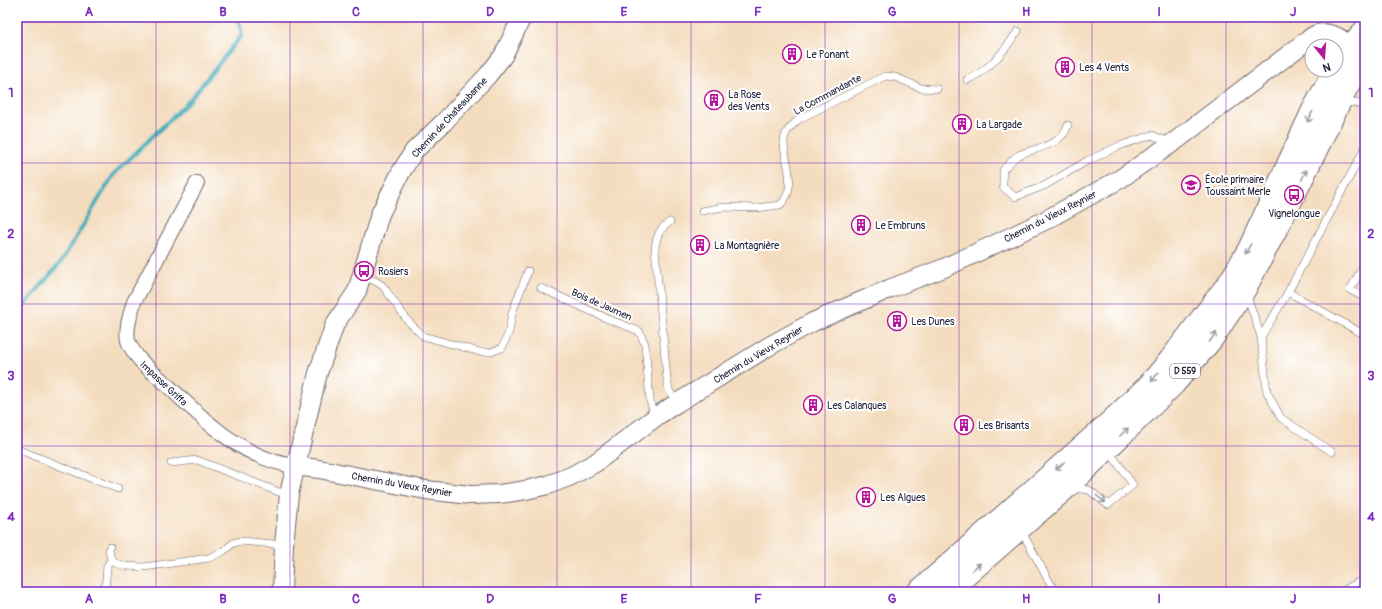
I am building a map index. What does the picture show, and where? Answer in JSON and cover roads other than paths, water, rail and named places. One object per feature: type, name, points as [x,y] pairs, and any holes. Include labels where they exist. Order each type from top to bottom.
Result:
[{"type":"main road","name":"D 559","points":[[1335,94],[1350,52]]},
{"type":"main road","name":"D 559","points":[[947,592],[1066,488],[1108,448],[1174,384],[1212,339],[1238,285],[1249,248],[1335,94],[1350,52]]},
{"type":"main road","name":"D 559","points":[[918,592],[1110,422],[1148,386],[1238,285]]},
{"type":"street","name":"Chemin de Chateaubanne","points":[[295,466],[322,360],[335,324],[357,291],[380,214],[404,167],[414,151],[444,122],[488,75],[502,56],[522,17]]},
{"type":"street","name":"Chemin du Vieux Reynier","points":[[1314,38],[1317,34],[1328,34],[1333,38]]},
{"type":"street","name":"Chemin du Vieux Reynier","points":[[295,466],[319,469],[426,490],[470,495],[500,494],[548,484],[571,476],[595,463],[677,403],[765,349],[813,322],[889,289],[944,268],[1044,221],[1120,180],[1304,48]]},
{"type":"street","name":"Impasse Griffa","points":[[197,183],[134,302],[128,323],[128,342],[138,359],[209,424],[236,444],[267,460],[295,466]]},
{"type":"street","points":[[282,592],[284,545],[289,494],[295,466]]},
{"type":"lane","points":[[967,80],[978,75],[990,66],[1005,50],[1018,31]]},
{"type":"lane","name":"La Commandante","points":[[702,211],[722,207],[756,208],[780,205],[789,193],[790,181],[784,144],[785,135],[792,126],[800,120],[858,89],[885,76],[891,76],[921,88],[937,89]]},
{"type":"lane","points":[[1335,94],[1365,105]]},
{"type":"lane","points":[[1068,125],[1066,133],[1048,146],[1018,156],[1004,170],[1003,187],[1014,197],[1044,186],[1087,161],[1119,146],[1152,135],[1171,143]]},
{"type":"lane","points":[[1261,337],[1288,292],[1365,148]]},
{"type":"lane","points":[[670,222],[660,230],[655,249],[668,390],[677,403]]},
{"type":"lane","points":[[1365,263],[1350,290],[1365,298]]},
{"type":"lane","points":[[362,276],[376,280],[383,286],[407,320],[423,336],[480,352],[492,352],[502,348],[509,332],[512,313],[528,271]]},
{"type":"lane","points":[[1238,285],[1261,337],[1267,392],[1281,418],[1332,452]]},
{"type":"lane","name":"Bois de Jaumen","points":[[541,288],[608,319],[639,331],[645,344],[650,401],[655,418]]},
{"type":"lane","points":[[1288,292],[1365,335]]},
{"type":"lane","points":[[1066,488],[1089,490],[1108,505],[1133,485],[1110,454],[1108,448]]},
{"type":"lane","points":[[17,449],[118,489]]},
{"type":"lane","points":[[171,463],[197,460],[274,490],[289,494]]},
{"type":"lane","points":[[1020,528],[1055,592]]},
{"type":"lane","points":[[110,560],[126,566],[144,567],[209,558],[224,551],[233,543],[241,541],[284,545]]},
{"type":"lane","points":[[105,592],[107,566],[110,560],[110,547]]},
{"type":"lane","points":[[1341,592],[1365,578]]},
{"type":"waterway","points":[[17,314],[61,262],[114,174],[189,101],[242,35],[238,17]]},
{"type":"place","name":"Le Ponant","points":[[792,54]]},
{"type":"place","name":"Les 4 Vents","points":[[1065,67]]},
{"type":"place","name":"La Rose des Vents","points":[[714,100]]},
{"type":"place","name":"La Largade","points":[[962,124]]},
{"type":"place","name":"École primaire Toussaint Merle","points":[[1191,185]]},
{"type":"place","name":"Vignelongue","points":[[1294,195]]},
{"type":"place","name":"Le Embruns","points":[[861,225]]},
{"type":"place","name":"La Montagnière","points":[[700,245]]},
{"type":"place","name":"Rosiers","points":[[364,271]]},
{"type":"place","name":"Les Dunes","points":[[897,321]]},
{"type":"place","name":"Les Calanques","points":[[813,405]]},
{"type":"place","name":"Les Brisants","points":[[964,425]]},
{"type":"place","name":"Les Algues","points":[[866,497]]}]
